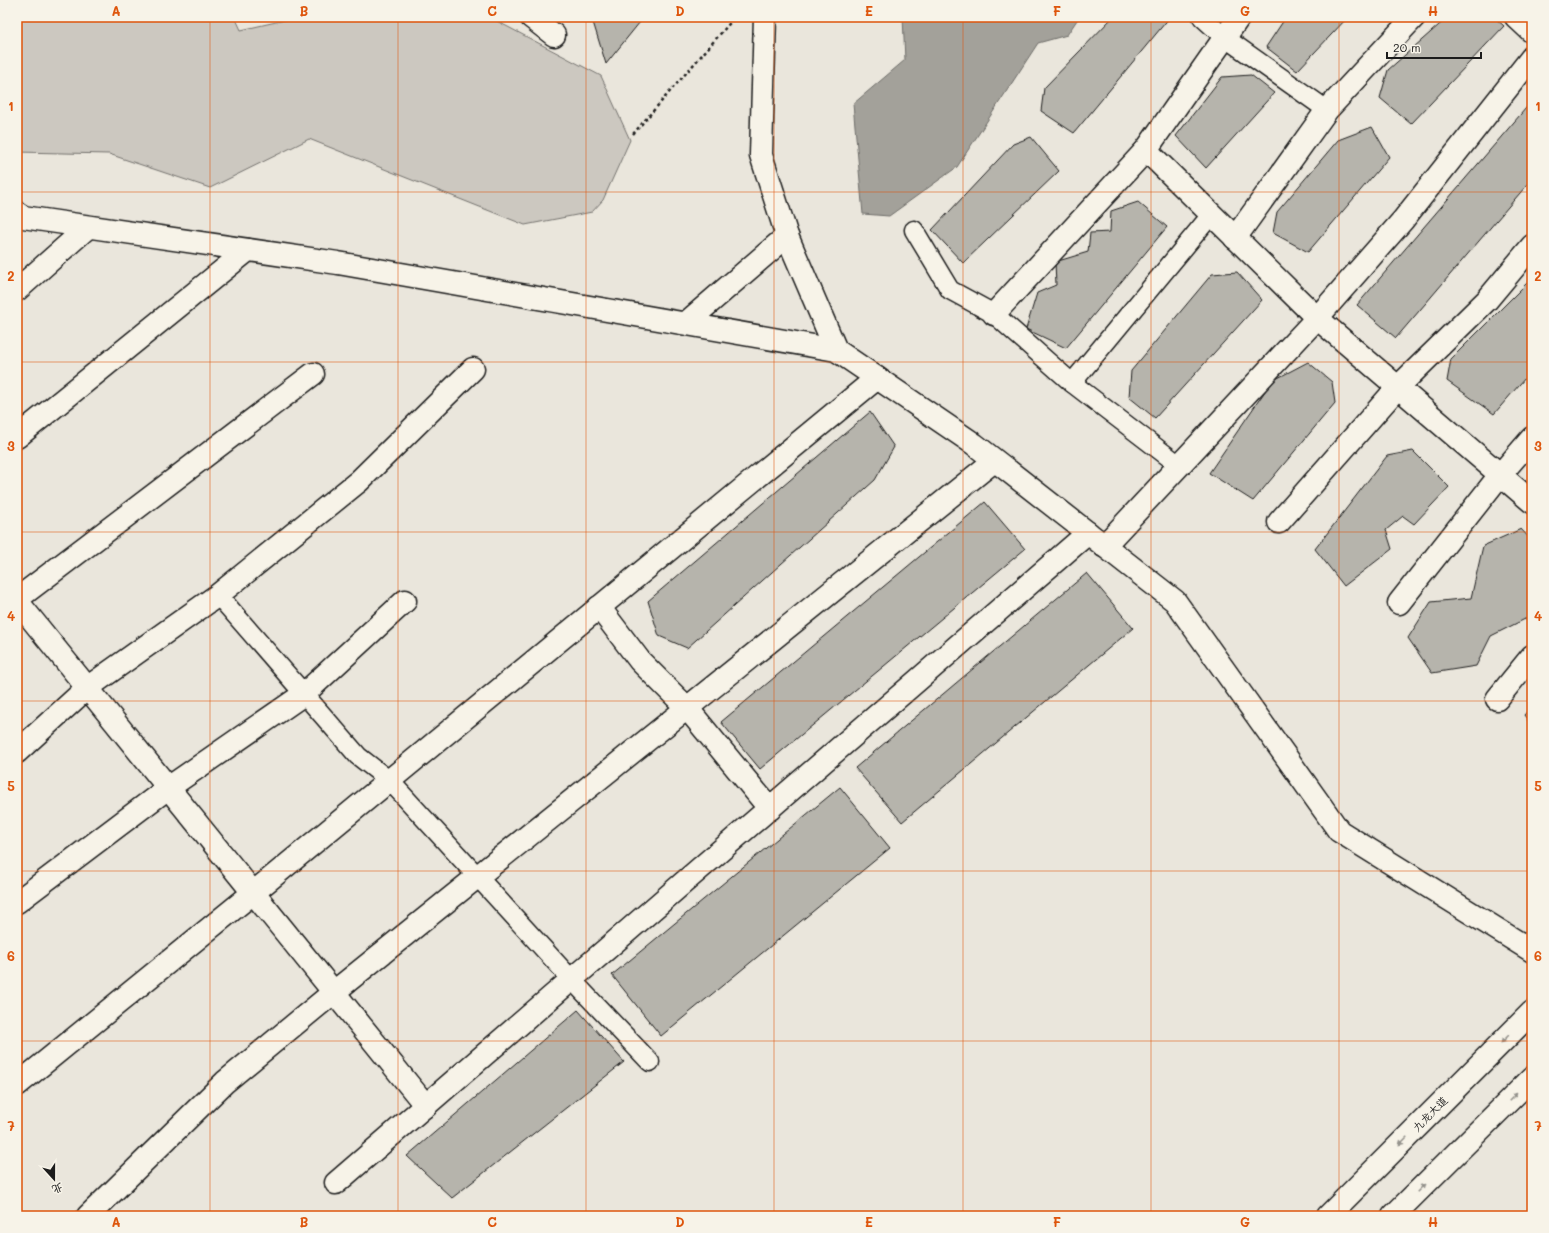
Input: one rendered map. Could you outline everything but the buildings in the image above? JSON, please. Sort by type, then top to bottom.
[{"type":"street","points":[[531,17],[554,35]]},
{"type":"street","points":[[765,17],[761,155],[787,236],[836,350]]},
{"type":"street","points":[[994,314],[1146,150],[1224,36],[1239,17]]},
{"type":"street","points":[[1235,238],[1327,110],[1414,17]]},
{"type":"street","points":[[1516,17],[1532,32]]},
{"type":"street","points":[[336,1183],[770,809],[1096,540],[1179,465],[1317,318],[1403,220],[1532,57]]},
{"type":"street","points":[[1146,150],[1317,318],[1532,502]]},
{"type":"street","points":[[17,213],[23,217],[346,264],[836,350],[974,444],[1175,601],[1339,832],[1532,951]]},
{"type":"street","points":[[17,290],[88,227]]},
{"type":"street","points":[[686,323],[787,236]]},
{"type":"street","points":[[1279,522],[1398,387],[1487,300],[1532,246]]},
{"type":"street","points":[[17,437],[248,250]]},
{"type":"street","points":[[17,752],[87,688],[218,595],[359,481],[473,369]]},
{"type":"street","points":[[313,374],[17,600],[426,1106]]},
{"type":"street","points":[[17,1085],[390,781],[877,378]]},
{"type":"street","points":[[1399,603],[1500,475],[1532,438]]},
{"type":"street","points":[[88,1216],[225,1082],[334,992],[994,461]]},
{"type":"street","points":[[17,902],[168,788],[304,694],[405,601]]},
{"type":"street","points":[[599,607],[640,661],[687,708],[770,809]]},
{"type":"street","points":[[1497,699],[1532,656]]},
{"type":"street","name":"九龙大道","points":[[1328,1216],[1532,1012]]},
{"type":"street","points":[[1393,1216],[1532,1078]]},
{"type":"lane","points":[[1202,17],[1224,36],[1327,110]]},
{"type":"lane","points":[[1072,383],[1211,215]]},
{"type":"lane","points":[[914,230],[950,290],[994,314],[1072,383],[1179,465]]},
{"type":"lane","points":[[218,595],[358,756],[390,781],[572,980],[650,1062]]},
{"type":"path","points":[[633,134],[735,17]]},
{"type":"shaded area","points":[[17,17],[235,17],[241,30],[298,17],[489,17],[601,76],[630,140],[603,200],[592,212],[525,225],[309,139],[210,188],[109,154],[17,152]]},
{"type":"shaded area","points":[[903,17],[1079,17],[1067,35],[1038,43],[957,167],[889,216],[863,214],[853,104],[905,60]]}]
